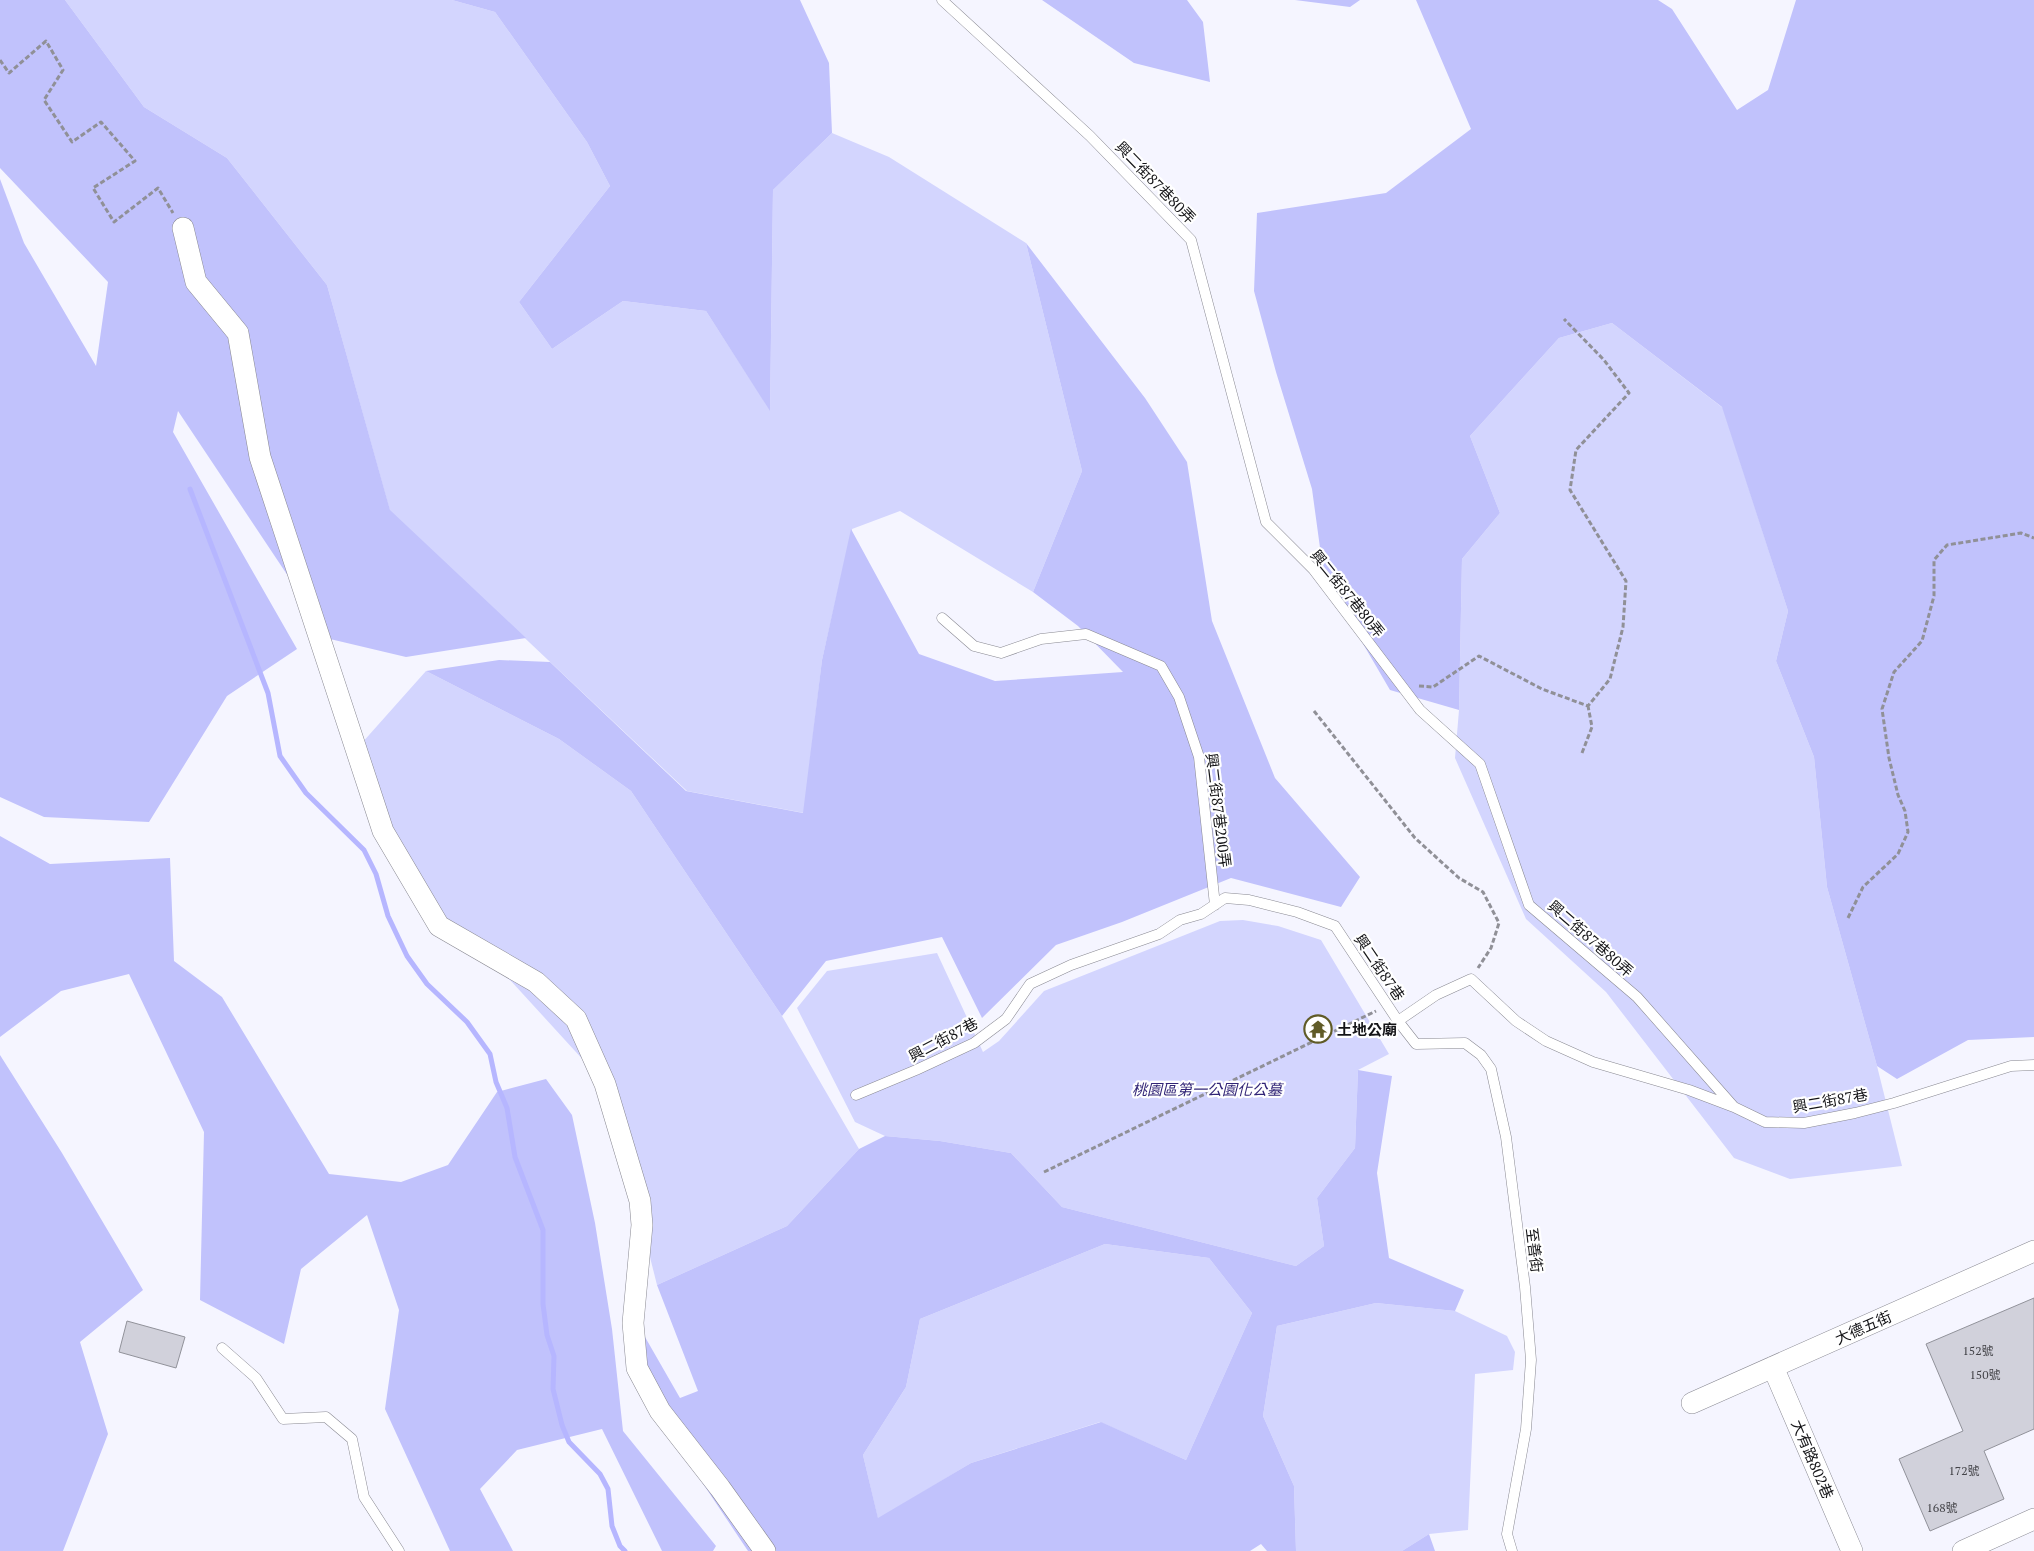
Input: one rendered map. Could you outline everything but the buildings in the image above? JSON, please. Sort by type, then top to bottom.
[{"type":"street","points":[[183,228],[196,282],[238,333],[260,457],[383,832],[440,926],[536,982],[576,1018],[604,1084],[640,1201],[642,1225],[632,1322],[637,1368],[660,1410],[720,1488],[765,1551]]},
{"type":"street","name":"大德五街","points":[[1692,1403],[2034,1251]]},
{"type":"street","name":"大有路802巷","points":[[1773,1367],[1852,1551]]},
{"type":"street","points":[[1963,1551],[2034,1519]]},
{"type":"lane","name":"興二街87巷80弄","points":[[942,0],[1090,136],[1191,240],[1266,522],[1313,569],[1420,710],[1480,764],[1529,905],[1637,997],[1734,1107]]},
{"type":"lane","name":"興二街87巷200弄","points":[[942,618],[974,646],[1001,653],[1041,639],[1086,634],[1161,666],[1179,697],[1199,757],[1216,905]]},
{"type":"lane","name":"興二街87巷","points":[[856,1095],[974,1043],[1006,1019],[1030,984],[1071,965],[1159,934],[1180,920],[1201,914],[1226,898],[1249,900],[1297,912],[1335,926],[1398,1021],[1436,995],[1471,979],[1516,1021],[1546,1041],[1593,1062],[1689,1090],[1734,1107],[1765,1122],[1804,1123],[1894,1103],[2011,1066],[2034,1065]]},
{"type":"lane","name":"至善街","points":[[1398,1021],[1416,1044],[1465,1042],[1481,1055],[1491,1069],[1506,1138],[1525,1287],[1531,1360],[1526,1429],[1507,1534],[1512,1551]]},
{"type":"lane","points":[[222,1348],[256,1378],[283,1419],[326,1417],[352,1439],[364,1497],[399,1551]]},
{"type":"path","points":[[0,60],[9,73],[46,41],[63,70],[44,100],[72,142],[101,122],[135,161],[94,188],[114,222],[158,188],[183,228]]},
{"type":"path","points":[[1564,319],[1604,360],[1630,393],[1576,450],[1570,490],[1626,581],[1623,628],[1610,680],[1588,706]]},
{"type":"path","points":[[1848,918],[1863,887],[1898,854],[1908,832],[1905,811],[1898,795],[1889,758],[1882,710],[1894,672],[1922,641],[1934,596],[1934,560],[1947,545],[2021,533],[2034,538]]},
{"type":"path","points":[[1401,684],[1433,687],[1479,656],[1542,689],[1588,706]]},
{"type":"path","points":[[1582,753],[1592,727],[1588,706]]},
{"type":"path","points":[[1314,711],[1415,838],[1459,878],[1483,892],[1498,924],[1491,948],[1471,979]]},
{"type":"path","points":[[1044,1172],[1387,1005]]},
{"type":"green space","points":[[65,0],[452,0],[495,12],[587,142],[610,186],[519,302],[552,349],[623,301],[706,311],[770,410],[773,190],[832,133],[889,157],[1026,243],[1082,471],[1033,592],[900,511],[852,529],[822,660],[804,813],[687,791],[390,511],[327,285],[227,158],[144,107]]},
{"type":"green space","points":[[1612,323],[1723,408],[1788,611],[1776,661],[1814,757],[1827,887],[1877,1066],[1902,1166],[1790,1179],[1734,1158],[1606,992],[1526,919],[1455,758],[1459,710],[1462,559],[1500,513],[1470,436],[1559,338]]},
{"type":"green space","points":[[426,671],[559,739],[631,791],[782,1016],[859,1149],[787,1226],[657,1285],[607,1086],[511,981],[417,900],[353,753]]},
{"type":"green space","name":"桃園區第一公園化公墓","points":[[1243,920],[1278,926],[1321,940],[1389,1054],[1358,1070],[1355,1148],[1317,1198],[1324,1246],[1296,1266],[1062,1207],[1011,1153],[940,1141],[885,1136],[855,1122],[797,1008],[827,971],[937,953],[983,1052],[999,1041],[1044,991],[1220,921]]},
{"type":"green space","points":[[1105,1244],[1209,1258],[1252,1313],[1186,1460],[1100,1422],[971,1463],[878,1519],[863,1455],[906,1387],[920,1319]]},
{"type":"green space","points":[[1376,1303],[1455,1311],[1507,1336],[1515,1352],[1513,1370],[1475,1374],[1468,1530],[1429,1534],[1402,1551],[1296,1551],[1294,1486],[1263,1416],[1277,1326]]},
{"type":"shaded area","points":[[0,0],[65,0],[144,107],[227,158],[327,285],[390,510],[526,638],[406,657],[330,639],[178,411],[173,432],[297,649],[227,696],[149,822],[44,817],[0,797],[0,179],[24,243],[96,366],[108,282],[0,168]]},
{"type":"shaded area","points":[[452,0],[800,0],[829,63],[832,133],[773,190],[770,411],[706,311],[623,301],[552,349],[519,302],[610,186],[587,142],[495,12]]},
{"type":"shaded area","points":[[1042,0],[1187,0],[1203,22],[1210,82],[1134,63]]},
{"type":"shaded area","points":[[1295,0],[1360,0],[1350,7]]},
{"type":"shaded area","points":[[1416,0],[1658,0],[1672,9],[1737,110],[1768,90],[1796,0],[2034,0],[2034,1037],[1968,1040],[1897,1079],[1877,1066],[1827,887],[1814,757],[1776,661],[1788,611],[1722,407],[1612,323],[1559,338],[1470,436],[1500,513],[1462,559],[1459,710],[1390,690],[1324,577],[1312,489],[1276,372],[1254,291],[1257,213],[1386,193],[1471,129]]},
{"type":"shaded area","points":[[1026,243],[1145,398],[1187,462],[1212,621],[1275,778],[1360,877],[1341,907],[1231,878],[1122,922],[1056,945],[982,1018],[942,937],[826,961],[782,1016],[631,791],[559,739],[426,671],[499,660],[550,662],[686,791],[803,813],[822,660],[851,529],[919,654],[995,681],[1123,672],[1078,626],[1033,592],[1082,471]]},
{"type":"shaded area","points":[[0,836],[50,864],[170,858],[174,961],[222,997],[329,1174],[401,1182],[448,1165],[497,1092],[546,1079],[572,1115],[595,1223],[612,1329],[623,1431],[716,1546],[713,1551],[662,1551],[602,1429],[517,1450],[480,1489],[513,1551],[450,1551],[385,1409],[399,1310],[367,1215],[301,1269],[284,1344],[200,1300],[204,1132],[129,974],[61,991],[0,1037]]},
{"type":"shaded area","points":[[0,1055],[62,1153],[143,1290],[80,1342],[108,1434],[63,1551],[0,1551]]},
{"type":"shaded area","points":[[1358,1070],[1392,1076],[1377,1173],[1389,1258],[1464,1290],[1455,1311],[1376,1303],[1277,1326],[1263,1416],[1294,1486],[1296,1551],[1267,1551],[1261,1544],[1250,1551],[748,1551],[641,1391],[645,1337],[680,1398],[698,1391],[657,1285],[787,1226],[859,1149],[885,1136],[940,1141],[1011,1153],[1062,1207],[1296,1266],[1324,1246],[1317,1198],[1355,1148]],"holes":[[[1105,1244],[1209,1258],[1252,1313],[1186,1460],[1101,1422],[971,1463],[878,1518],[863,1455],[906,1387],[920,1319]]]},
{"type":"shaded area","points":[[1429,1534],[1435,1551],[1402,1551]]},
{"type":"waterway","points":[[190,489],[268,693],[280,756],[306,793],[364,850],[376,874],[388,916],[407,956],[427,984],[467,1022],[490,1054],[496,1082],[507,1108],[515,1157],[543,1230],[543,1304],[547,1335],[554,1356],[553,1389],[562,1425],[569,1442],[600,1474],[608,1489],[612,1526],[620,1546],[625,1551]]},
{"type":"place","name":"土地公廟","points":[[1318,1029]]}]
